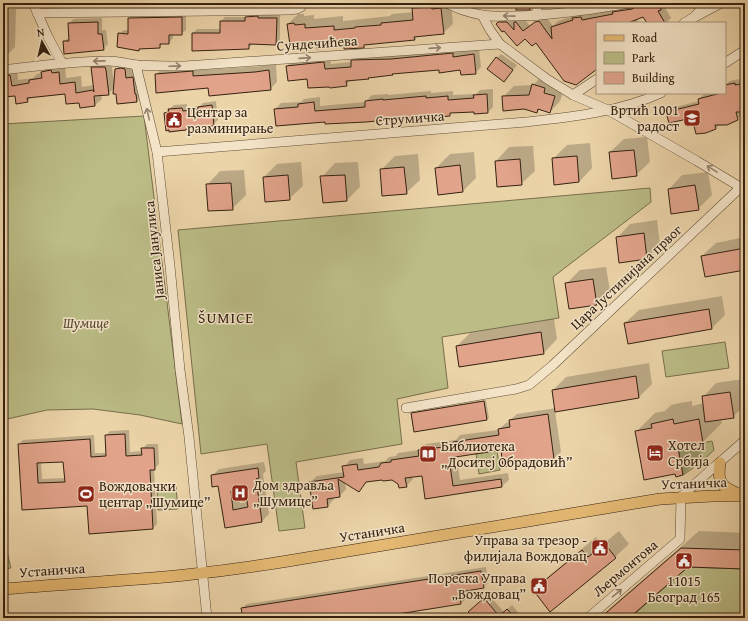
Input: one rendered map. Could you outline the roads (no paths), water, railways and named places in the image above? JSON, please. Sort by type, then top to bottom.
[{"type":"main road","points":[[720,463],[718,472],[724,487],[745,496]]},
{"type":"main road","name":"Устаничка","points":[[3,589],[202,573],[254,567],[660,498],[745,496]]},
{"type":"street","points":[[33,3],[48,37],[62,63]]},
{"type":"street","points":[[447,3],[482,15],[536,16],[631,3]]},
{"type":"street","points":[[536,16],[538,3]]},
{"type":"street","points":[[693,18],[699,12],[702,3]]},
{"type":"street","points":[[686,22],[721,3]]},
{"type":"street","points":[[37,13],[289,10],[297,9],[301,5]]},
{"type":"street","points":[[482,15],[500,44],[547,78],[573,95],[608,110],[743,188]]},
{"type":"street","name":"Сундечићева","points":[[136,65],[184,66],[500,44]]},
{"type":"street","points":[[726,62],[745,50]]},
{"type":"street","points":[[3,70],[62,63],[109,61],[136,65]]},
{"type":"street","name":"Јаниса Јанулиса","points":[[136,65],[157,152],[180,370],[189,437],[207,618]]},
{"type":"street","points":[[573,95],[596,79]]},
{"type":"street","name":"Струмичка","points":[[157,152],[514,124],[565,118],[608,110],[632,104],[659,94]]},
{"type":"street","name":"Цара Јустинијана првог","points":[[406,408],[516,389],[529,385],[549,369],[743,188]]},
{"type":"street","points":[[681,497],[705,474],[720,463],[745,440]]},
{"type":"street","name":"Љермонтова","points":[[588,618],[680,539],[681,497]]},
{"type":"place","name":"Вртић 1001 радост","points":[[692,118]]},
{"type":"place","name":"Центар за разминирање","points":[[174,120]]},
{"type":"place","name":"Хотел Србија","points":[[655,453]]},
{"type":"place","name":"Библиотека „Доситеј Обрадовић”","points":[[428,454]]},
{"type":"place","name":"Дом здравља „Шумице”","points":[[240,493]]},
{"type":"place","name":"Вождовачки центар „Шумице”","points":[[86,494]]},
{"type":"place","name":"Управа за трезор - филијала Вождовац","points":[[600,548]]},
{"type":"place","name":"11015 Београд 165","points":[[684,561]]},
{"type":"place","name":"Пореска Управа „Вождовац”","points":[[539,586]]},
{"type":"district","name":"ŠUMICE","points":[[226,317]]},
{"type":"park label","name":"Шумице","points":[[86,323]]}]
